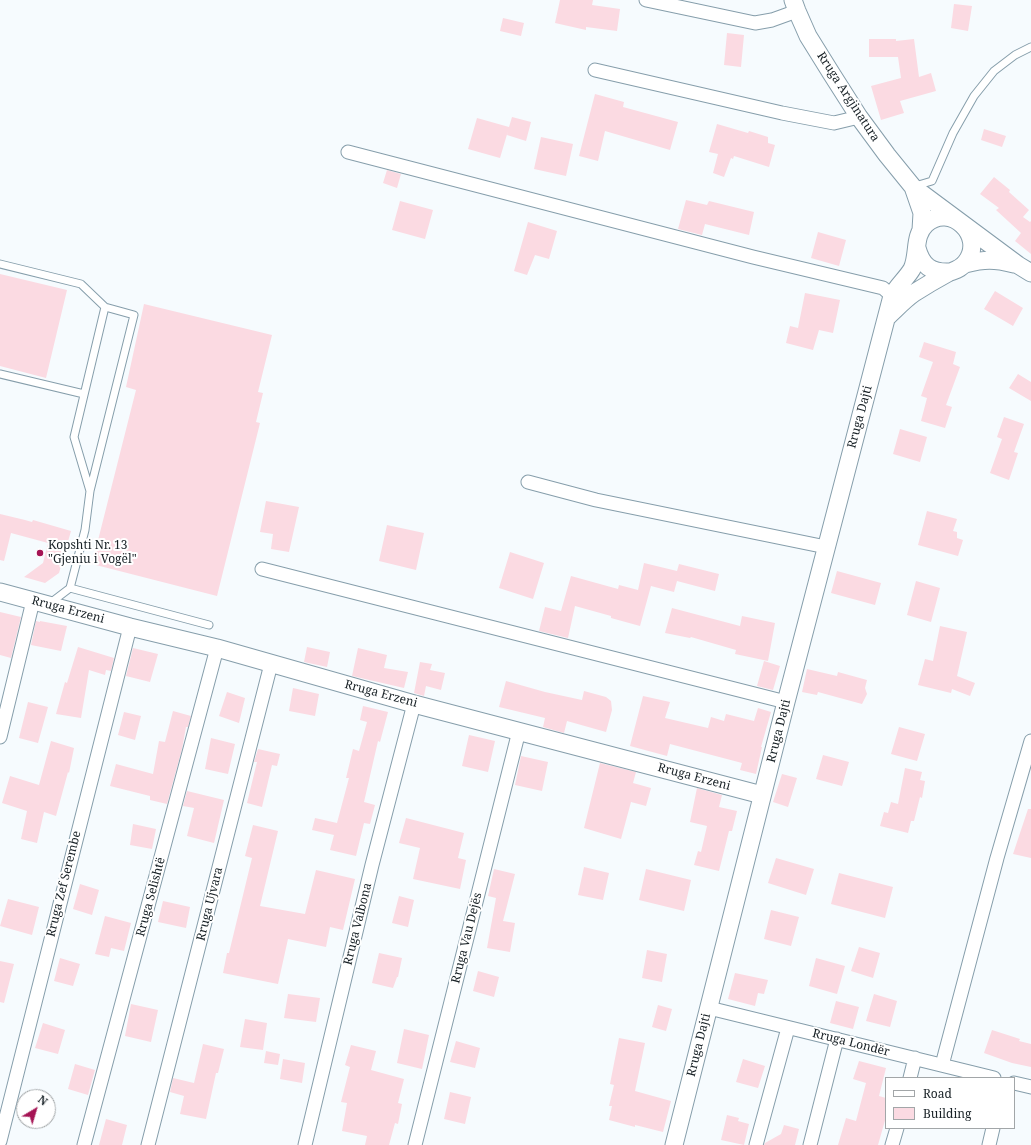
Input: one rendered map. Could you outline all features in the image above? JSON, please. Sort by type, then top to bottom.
[{"type":"street","points":[[646,0],[756,23],[772,20],[795,6]]},
{"type":"street","name":"Rruga Argjinatura","points":[[795,6],[812,42],[859,116],[887,155],[913,187]]},
{"type":"street","points":[[595,70],[782,113],[834,123],[859,116]]},
{"type":"street","points":[[348,152],[753,257],[883,288],[892,296],[912,268],[917,248]]},
{"type":"street","points":[[913,187],[1024,269]]},
{"type":"street","points":[[913,187],[922,213],[921,230]]},
{"type":"street","points":[[950,272],[932,270],[919,257],[917,239],[921,230],[927,223],[944,217],[954,219],[962,223],[968,230],[972,247],[970,256],[965,264]]},
{"type":"street","points":[[887,317],[914,294],[965,264],[981,260],[997,260],[1024,269]]},
{"type":"street","name":"Rruga Dajti","points":[[674,1145],[762,795],[892,296]]},
{"type":"street","points":[[528,482],[596,500],[826,547]]},
{"type":"street","points":[[262,569],[786,702]]},
{"type":"street","name":"Rruga Erzeni","points":[[0,592],[130,627],[217,648],[414,704],[762,795]]},
{"type":"street","points":[[0,737],[40,603]]},
{"type":"street","name":"Rruga Zef Serembe","points":[[0,1141],[130,627]]},
{"type":"street","name":"Rruga Selishtë","points":[[84,1145],[217,648]]},
{"type":"street","name":"Rruga Ujvara","points":[[148,1145],[271,664]]},
{"type":"street","name":"Rruga Valbona","points":[[305,1145],[372,865],[414,704]]},
{"type":"street","name":"Rruga Vau Dejës","points":[[416,1145],[519,731]]},
{"type":"street","points":[[942,1065],[997,858],[1031,741]]},
{"type":"street","name":"Rruga Londër","points":[[709,1008],[990,1077]]},
{"type":"street","points":[[756,1145],[788,1028]]},
{"type":"street","points":[[810,1145],[837,1039]]},
{"type":"street","points":[[910,1077],[915,1058]]},
{"type":"street","points":[[1015,1083],[1031,1087]]},
{"type":"street","points":[[892,1145],[897,1129]]},
{"type":"street","points":[[989,1145],[993,1129]]},
{"type":"lane","points":[[913,187],[932,181],[952,133],[974,96],[994,71],[1015,55],[1031,46]]},
{"type":"lane","points":[[0,264],[81,284],[105,307],[134,315],[90,491],[85,530],[70,588]]},
{"type":"lane","points":[[90,491],[74,437],[105,307]]},
{"type":"lane","points":[[0,374],[84,394]]},
{"type":"lane","points":[[40,603],[70,588],[209,625]]},
{"type":"building","points":[[560,0],[593,0],[592,5],[620,9],[617,31],[586,27],[586,30],[555,23]]},
{"type":"building","points":[[954,4],[972,6],[968,31],[951,28]]},
{"type":"building","points":[[503,18],[524,23],[521,36],[500,31]]},
{"type":"building","points":[[727,33],[744,35],[741,67],[724,65]]},
{"type":"building","points":[[869,39],[896,39],[896,41],[914,39],[919,77],[931,73],[936,91],[900,101],[904,113],[881,120],[871,86],[901,78],[898,57],[869,57]]},
{"type":"building","points":[[595,94],[624,102],[623,107],[678,122],[670,150],[605,131],[598,161],[579,156]]},
{"type":"building","points":[[512,117],[531,122],[526,141],[507,135],[508,131],[500,158],[468,149],[477,118],[509,127]]},
{"type":"building","points":[[717,124],[768,137],[768,143],[775,145],[769,167],[734,156],[733,159],[731,158],[724,177],[713,173],[718,154],[709,152]]},
{"type":"building","points":[[984,129],[1006,136],[1002,147],[981,140]]},
{"type":"building","points":[[541,137],[573,144],[566,176],[534,169]]},
{"type":"building","points":[[387,170],[401,174],[397,188],[383,183]]},
{"type":"building","points":[[994,177],[1010,190],[1009,192],[1029,210],[1023,217],[1030,222],[1031,221],[1031,254],[1015,241],[1021,233],[996,210],[999,208],[980,194]]},
{"type":"building","points":[[686,200],[707,205],[709,201],[754,212],[749,235],[705,224],[702,235],[678,229]]},
{"type":"building","points":[[400,201],[433,210],[425,239],[392,230]]},
{"type":"building","points":[[528,222],[557,231],[549,259],[535,255],[527,275],[514,271]]},
{"type":"building","points":[[818,232],[846,240],[839,266],[811,258]]},
{"type":"building","points":[[0,274],[67,290],[46,378],[0,366]]},
{"type":"building","points":[[995,291],[1023,308],[1013,326],[984,309]]},
{"type":"building","points":[[805,293],[840,300],[833,333],[819,330],[813,350],[786,343],[790,326],[798,328]]},
{"type":"building","points":[[144,304],[272,335],[258,392],[263,393],[256,422],[260,423],[217,596],[92,564],[136,390],[126,387]]},
{"type":"building","points":[[924,342],[956,352],[953,364],[960,367],[946,405],[952,407],[945,428],[921,421],[927,398],[921,396],[933,362],[919,357]]},
{"type":"building","points":[[1018,374],[1031,382],[1031,401],[1009,388]]},
{"type":"building","points":[[1004,417],[1024,424],[1014,452],[1018,453],[1009,480],[990,473],[1002,439],[997,437]]},
{"type":"building","points":[[900,429],[927,437],[920,462],[893,454]]},
{"type":"building","points":[[266,501],[299,507],[289,552],[271,549],[273,534],[260,532]]},
{"type":"building","points":[[927,511],[957,519],[953,531],[957,532],[957,538],[963,540],[958,556],[918,545]]},
{"type":"building","points":[[0,514],[32,522],[33,520],[71,531],[59,573],[45,583],[24,577],[43,563],[48,543],[11,533],[4,561],[0,560]]},
{"type":"building","points":[[387,525],[424,533],[416,570],[379,561]]},
{"type":"building","points":[[510,552],[544,563],[533,599],[499,588]]},
{"type":"building","points":[[644,563],[677,571],[679,564],[719,574],[715,591],[677,581],[674,592],[651,586],[640,626],[575,606],[568,638],[539,631],[545,607],[561,611],[571,576],[618,589],[619,585],[638,590]]},
{"type":"building","points":[[837,571],[881,583],[875,605],[831,593]]},
{"type":"building","points":[[916,581],[940,588],[931,622],[907,615]]},
{"type":"building","points":[[672,608],[740,626],[742,616],[775,623],[768,661],[735,654],[736,650],[691,637],[665,633]]},
{"type":"building","points":[[0,612],[21,617],[11,658],[0,655]]},
{"type":"building","points":[[36,621],[67,626],[61,651],[31,645]]},
{"type":"building","points":[[940,626],[967,632],[957,676],[975,683],[970,696],[952,689],[951,693],[918,685],[925,659],[933,661]]},
{"type":"building","points":[[78,647],[114,658],[111,671],[106,670],[105,675],[89,670],[81,718],[56,714],[65,682],[67,683]]},
{"type":"building","points":[[307,647],[330,652],[327,667],[304,662]]},
{"type":"building","points":[[133,648],[158,654],[150,682],[126,676]]},
{"type":"building","points":[[358,648],[387,655],[384,668],[408,672],[404,688],[352,676]]},
{"type":"building","points":[[764,661],[780,666],[773,690],[757,686]]},
{"type":"building","points":[[420,662],[432,664],[430,670],[445,673],[441,690],[426,686],[424,696],[414,693]]},
{"type":"building","points":[[807,669],[837,676],[838,672],[867,680],[865,688],[867,694],[862,704],[818,692],[817,695],[802,692]]},
{"type":"building","points":[[506,681],[545,692],[582,700],[584,691],[606,697],[611,701],[612,710],[606,732],[567,721],[564,733],[543,727],[545,718],[499,707]]},
{"type":"building","points":[[293,688],[319,694],[315,716],[289,711]]},
{"type":"building","points":[[227,692],[245,698],[239,723],[219,716]]},
{"type":"building","points":[[643,696],[670,702],[665,718],[708,728],[711,717],[724,721],[726,714],[754,721],[758,708],[771,712],[761,747],[756,774],[740,770],[742,763],[670,744],[667,756],[630,746]]},
{"type":"building","points":[[28,702],[48,707],[38,743],[19,738]]},
{"type":"building","points":[[363,706],[388,712],[380,742],[378,741],[364,802],[375,805],[370,824],[364,823],[356,856],[330,850],[334,835],[312,830],[315,818],[337,823],[349,778],[346,778],[353,749],[359,751],[367,722],[360,720]]},
{"type":"building","points":[[173,711],[191,716],[188,727],[186,727],[182,749],[167,804],[150,800],[150,796],[110,786],[116,764],[153,774],[159,741],[165,742]]},
{"type":"building","points":[[124,712],[141,716],[135,740],[118,735]]},
{"type":"building","points":[[899,727],[925,734],[917,761],[891,754]]},
{"type":"building","points":[[469,735],[495,741],[488,772],[462,766]]},
{"type":"building","points":[[211,738],[235,744],[228,774],[205,769]]},
{"type":"building","points":[[51,741],[74,748],[69,773],[68,772],[56,816],[44,812],[37,843],[21,839],[27,811],[2,803],[10,776],[39,785]]},
{"type":"building","points":[[258,749],[280,754],[277,766],[272,765],[262,807],[247,803],[257,762],[254,762]]},
{"type":"building","points":[[823,755],[849,762],[842,786],[816,779]]},
{"type":"building","points":[[521,756],[548,762],[542,791],[515,785]]},
{"type":"building","points":[[600,763],[636,772],[633,783],[651,788],[646,806],[631,802],[621,839],[584,828]]},
{"type":"building","points":[[905,768],[922,772],[920,780],[925,781],[922,798],[920,797],[914,821],[911,821],[908,833],[880,826],[884,812],[888,813],[891,802],[898,804]]},
{"type":"building","points":[[782,774],[797,778],[788,807],[773,802]]},
{"type":"building","points":[[697,788],[722,795],[719,807],[737,811],[732,831],[729,831],[719,871],[694,865],[698,851],[701,852],[707,826],[690,822]]},
{"type":"building","points":[[187,791],[224,800],[214,843],[187,836],[194,808],[183,806]]},
{"type":"building","points":[[1028,809],[1031,809],[1031,858],[1013,854]]},
{"type":"building","points":[[406,818],[464,833],[458,858],[466,860],[460,889],[413,879],[420,848],[399,843]]},
{"type":"building","points":[[133,824],[156,829],[152,849],[130,845]]},
{"type":"building","points":[[253,825],[278,831],[260,906],[305,914],[316,870],[355,879],[343,930],[330,927],[326,947],[288,939],[278,984],[223,973],[252,858],[245,856]]},
{"type":"building","points":[[776,858],[814,869],[806,895],[768,883]]},
{"type":"building","points":[[584,867],[609,873],[603,900],[578,895]]},
{"type":"building","points":[[494,869],[515,874],[503,921],[515,923],[510,952],[487,948],[496,898],[488,896]]},
{"type":"building","points":[[646,869],[691,880],[684,911],[639,900]]},
{"type":"building","points":[[839,873],[893,887],[885,918],[831,904]]},
{"type":"building","points":[[80,884],[99,890],[92,915],[73,909]]},
{"type":"building","points":[[399,896],[414,900],[408,927],[392,923]]},
{"type":"building","points":[[8,899],[39,907],[32,935],[0,926]]},
{"type":"building","points":[[163,901],[190,907],[186,928],[158,922]]},
{"type":"building","points":[[771,910],[799,917],[791,946],[764,939]]},
{"type":"building","points":[[105,916],[131,923],[124,951],[111,948],[109,957],[95,954]]},
{"type":"building","points":[[859,947],[880,953],[873,978],[851,971]]},
{"type":"building","points":[[647,950],[667,954],[662,982],[642,978]]},
{"type":"building","points":[[379,953],[402,958],[398,977],[393,988],[372,983]]},
{"type":"building","points":[[60,958],[80,964],[73,986],[54,981]]},
{"type":"building","points":[[816,958],[845,966],[837,994],[809,986]]},
{"type":"building","points":[[0,961],[14,964],[4,1003],[0,1002]]},
{"type":"building","points":[[478,971],[499,977],[494,997],[473,991]]},
{"type":"building","points":[[735,973],[768,980],[764,994],[758,993],[755,1006],[728,999]]},
{"type":"building","points":[[288,994],[320,998],[316,1022],[284,1018]]},
{"type":"building","points":[[874,994],[897,1001],[890,1027],[866,1021]]},
{"type":"building","points":[[836,1001],[859,1007],[853,1029],[830,1023]]},
{"type":"building","points":[[131,1004],[158,1010],[151,1042],[125,1036]]},
{"type":"building","points":[[658,1005],[672,1009],[666,1031],[652,1027]]},
{"type":"building","points":[[245,1019],[267,1023],[263,1050],[240,1047]]},
{"type":"building","points":[[43,1023],[65,1030],[58,1054],[35,1048]]},
{"type":"building","points":[[404,1029],[429,1035],[422,1069],[397,1063]]},
{"type":"building","points":[[992,1030],[1020,1039],[1019,1041],[1031,1044],[1031,1067],[1012,1063],[984,1053]]},
{"type":"building","points":[[619,1038],[645,1043],[635,1091],[671,1101],[663,1132],[609,1120],[612,1106],[609,1106],[614,1085],[610,1084]]},
{"type":"building","points":[[456,1041],[480,1048],[475,1068],[450,1062]]},
{"type":"building","points":[[203,1044],[224,1049],[218,1073],[216,1073],[206,1119],[180,1114],[184,1096],[170,1092],[173,1078],[194,1083]]},
{"type":"building","points":[[351,1045],[376,1051],[371,1070],[404,1079],[398,1103],[402,1104],[398,1124],[395,1123],[389,1145],[365,1145],[367,1136],[342,1131],[347,1103],[341,1102],[350,1067],[345,1065]]},
{"type":"building","points":[[266,1051],[280,1054],[278,1065],[264,1063]]},
{"type":"building","points":[[283,1059],[305,1063],[302,1083],[280,1079]]},
{"type":"building","points":[[743,1059],[765,1066],[758,1088],[736,1082]]},
{"type":"building","points":[[859,1061],[886,1068],[879,1096],[885,1098],[885,1120],[878,1145],[838,1145],[846,1118],[856,1121],[866,1083],[853,1079]]},
{"type":"building","points":[[75,1064],[95,1070],[88,1095],[68,1089]]},
{"type":"building","points":[[450,1092],[471,1097],[465,1124],[444,1119]]},
{"type":"building","points":[[727,1115],[739,1118],[738,1121],[749,1124],[744,1145],[721,1140]]},
{"type":"building","points":[[106,1119],[127,1125],[122,1145],[99,1145]]},
{"type":"building","points":[[784,1125],[799,1129],[795,1145],[764,1145],[781,1134]]},
{"type":"place","name":"Kopshti Nr. 13 \"Gjeniu i Vogël\"","points":[[40,553]]}]
